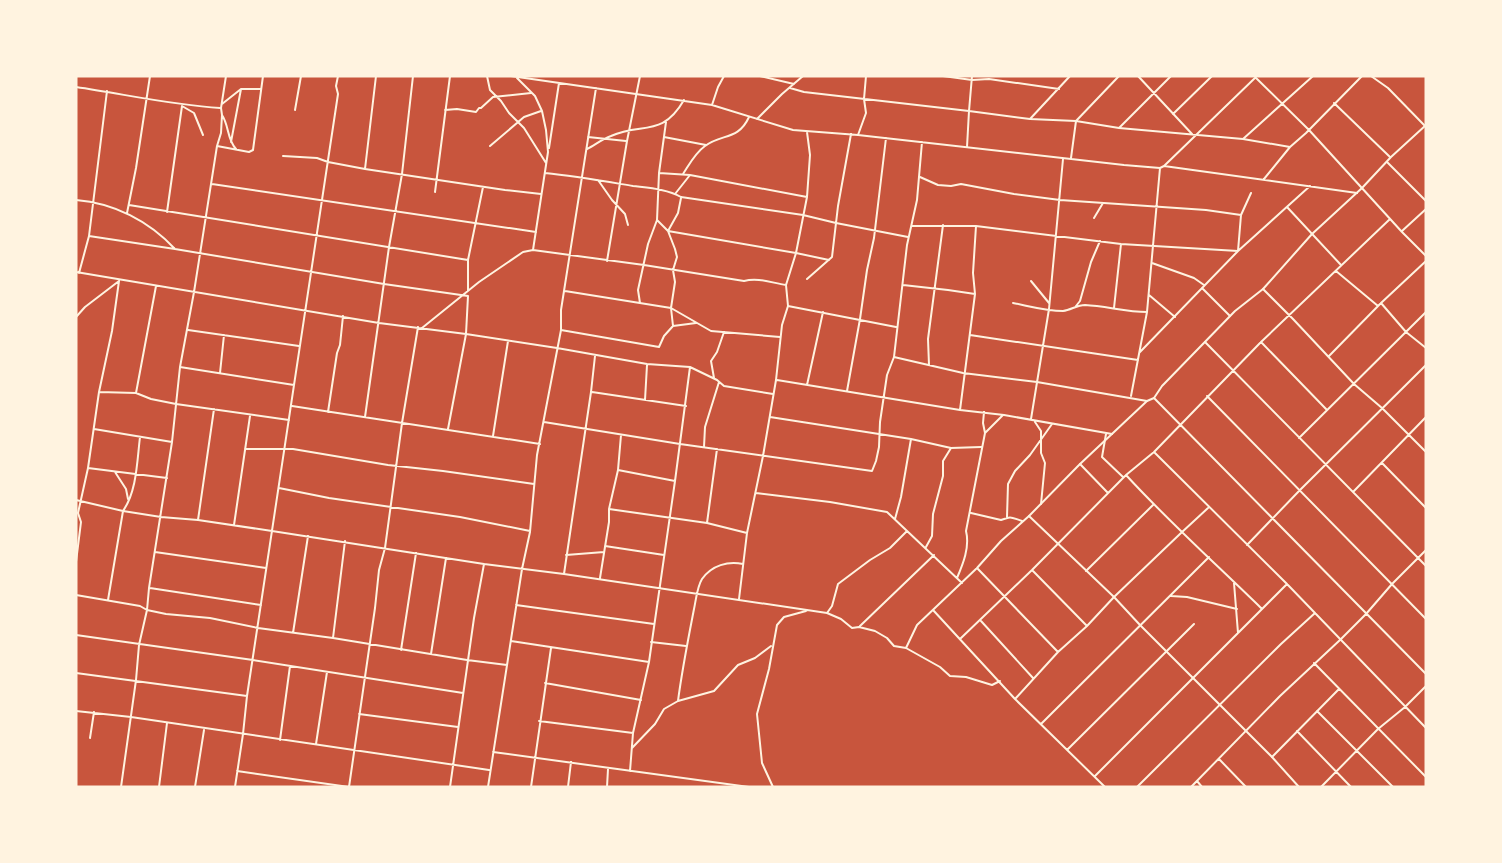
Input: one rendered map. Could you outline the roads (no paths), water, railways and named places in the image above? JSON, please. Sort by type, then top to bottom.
[{"type":"street","points":[[127,213],[150,76]]},
{"type":"street","points":[[226,76],[220,108],[227,123],[231,142],[237,150]]},
{"type":"street","points":[[217,146],[249,152],[253,150],[263,76]]},
{"type":"street","points":[[296,110],[301,76]]},
{"type":"street","points":[[235,787],[266,568],[338,94],[336,86],[338,76]]},
{"type":"street","points":[[365,169],[376,76]]},
{"type":"street","points":[[365,418],[389,247],[402,174],[413,76]]},
{"type":"street","points":[[435,192],[450,76]]},
{"type":"street","points":[[487,76],[490,90],[528,135],[546,163]]},
{"type":"street","points":[[511,76],[712,105],[779,126],[807,132],[851,134],[1160,168],[1256,77],[1309,130],[1426,256]]},
{"type":"street","points":[[607,261],[619,183],[640,76]]},
{"type":"street","points":[[712,105],[724,76]]},
{"type":"street","points":[[760,76],[794,84]]},
{"type":"street","points":[[757,119],[803,76]]},
{"type":"street","points":[[858,135],[866,113],[864,99],[866,76]]},
{"type":"street","points":[[943,76],[989,79],[1059,89]]},
{"type":"street","points":[[1030,118],[1070,76]]},
{"type":"street","points":[[1071,158],[1076,120],[1119,76]]},
{"type":"street","points":[[1138,76],[1192,134]]},
{"type":"street","points":[[1119,128],[1171,76]]},
{"type":"street","points":[[1173,114],[1212,76]]},
{"type":"street","points":[[1243,139],[1314,76]]},
{"type":"street","points":[[1263,180],[1290,147],[1362,76]]},
{"type":"street","points":[[906,648],[917,624],[962,583],[1001,541],[1029,516],[1104,441],[1147,401],[1154,398],[1162,386],[1230,316],[1263,289],[1312,234],[1357,193],[1390,157],[1425,126],[1388,88],[1371,76]]},
{"type":"street","points":[[517,78],[536,96],[542,111],[548,152]]},
{"type":"street","points":[[967,147],[972,78]]},
{"type":"street","points":[[533,250],[559,84]]},
{"type":"street","points":[[76,87],[107,91],[182,106],[220,108]]},
{"type":"street","points":[[488,787],[516,605],[530,532],[537,455],[561,330],[561,310],[596,88]]},
{"type":"street","points":[[790,88],[804,92],[1030,118],[1076,120],[1119,128],[1243,139],[1290,147]]},
{"type":"street","points":[[222,104],[241,89],[261,89]]},
{"type":"street","points":[[231,142],[241,89]]},
{"type":"street","points":[[107,91],[89,236],[78,273],[379,323],[466,334],[647,364],[690,368],[714,378],[724,386],[773,394]]},
{"type":"street","points":[[445,110],[457,109],[476,112],[494,97],[532,93]]},
{"type":"street","points":[[586,150],[611,135],[646,129],[666,122],[684,100]]},
{"type":"street","points":[[1334,103],[1390,157]]},
{"type":"street","points":[[182,106],[194,114],[203,134]]},
{"type":"street","points":[[167,212],[182,106]]},
{"type":"street","points":[[490,146],[524,117],[542,111]]},
{"type":"street","points":[[121,787],[139,645],[147,610],[167,478],[180,367],[207,218],[222,115]]},
{"type":"street","points":[[683,174],[699,151],[706,145],[732,136],[746,125],[749,116]]},
{"type":"street","points":[[640,303],[638,290],[648,244],[657,220],[659,173],[666,122]]},
{"type":"street","points":[[739,600],[747,533],[770,417],[780,337],[788,306],[786,285],[796,253],[807,197],[810,155],[807,132]]},
{"type":"street","points":[[806,279],[832,258],[838,206],[851,134]]},
{"type":"street","points":[[588,137],[627,141]]},
{"type":"street","points":[[664,137],[706,145]]},
{"type":"street","points":[[847,391],[874,238],[882,185],[886,138]]},
{"type":"street","points":[[544,422],[680,444],[872,471],[876,462],[887,375],[894,357],[908,237],[912,226],[920,177],[922,142]]},
{"type":"street","points":[[283,156],[317,158],[365,169],[541,194]]},
{"type":"street","points":[[1031,420],[1050,303],[1063,158]]},
{"type":"street","points":[[1386,162],[1426,201]]},
{"type":"street","points":[[1164,166],[1357,193]]},
{"type":"street","points":[[1130,397],[1147,312],[1160,168]]},
{"type":"street","points":[[545,173],[619,183],[658,190],[681,197],[803,215],[908,237]]},
{"type":"street","points":[[659,173],[690,175],[807,197]]},
{"type":"street","points":[[675,194],[690,175]]},
{"type":"street","points":[[920,177],[938,185],[951,186],[961,184],[1060,200],[1206,210],[1241,216]]},
{"type":"street","points":[[598,180],[625,214],[628,225]]},
{"type":"street","points":[[211,184],[536,232]]},
{"type":"street","points":[[1140,352],[1238,251],[1310,186]]},
{"type":"street","points":[[448,429],[466,334],[468,260],[483,187]]},
{"type":"street","points":[[1238,251],[1241,216],[1251,193]]},
{"type":"street","points":[[668,231],[678,213],[681,197]]},
{"type":"street","points":[[76,200],[93,201],[127,213],[152,227],[176,249]]},
{"type":"street","points":[[1094,218],[1103,202]]},
{"type":"street","points":[[129,206],[468,260]]},
{"type":"street","points":[[1287,207],[1341,265]]},
{"type":"street","points":[[1402,232],[1426,209]]},
{"type":"street","points":[[960,639],[1004,598],[1124,476],[1154,452],[1261,342],[1390,219]]},
{"type":"street","points":[[657,220],[668,231],[677,257],[673,270],[675,282],[671,308],[674,326]]},
{"type":"street","points":[[929,365],[928,339],[943,225]]},
{"type":"street","points":[[912,226],[976,226],[1121,244],[1238,251]]},
{"type":"street","points":[[960,410],[975,294],[973,273],[976,226]]},
{"type":"street","points":[[668,231],[829,260]]},
{"type":"street","points":[[89,236],[466,296]]},
{"type":"street","points":[[1013,304],[1071,310],[1080,301],[1100,241]]},
{"type":"street","points":[[1114,310],[1121,244]]},
{"type":"street","points":[[468,292],[523,252],[533,250],[744,281],[758,279],[786,285]]},
{"type":"street","points":[[1329,356],[1426,260]]},
{"type":"street","points":[[1152,263],[1194,278],[1204,285]]},
{"type":"street","points":[[1336,271],[1378,306]]},
{"type":"street","points":[[76,317],[85,307],[119,280]]},
{"type":"street","points":[[76,562],[81,522],[78,513],[88,468],[99,392],[112,331],[119,280]]},
{"type":"street","points":[[1031,281],[1050,303]]},
{"type":"street","points":[[136,393],[156,286]]},
{"type":"street","points":[[903,286],[975,294]]},
{"type":"street","points":[[1201,288],[1230,316]]},
{"type":"street","points":[[1263,289],[1354,384],[1382,408],[1426,452]]},
{"type":"street","points":[[565,291],[671,308],[710,331],[780,337]]},
{"type":"street","points":[[1149,295],[1175,317]]},
{"type":"street","points":[[422,328],[466,296]]},
{"type":"street","points":[[1381,303],[1406,332],[1426,348]]},
{"type":"street","points":[[1076,306],[1084,305],[1114,310],[1147,312]]},
{"type":"street","points":[[788,306],[896,327]]},
{"type":"street","points":[[807,385],[823,312]]},
{"type":"street","points":[[1299,438],[1426,312]]},
{"type":"street","points":[[328,412],[337,353],[340,345],[343,316]]},
{"type":"street","points":[[561,330],[659,347],[664,336],[674,326],[696,323]]},
{"type":"street","points":[[237,771],[349,787],[379,570],[386,548],[402,423],[418,327]]},
{"type":"street","points":[[188,330],[300,346]]},
{"type":"street","points":[[714,378],[711,361],[717,352],[724,332]]},
{"type":"street","points":[[220,373],[224,335]]},
{"type":"street","points":[[970,335],[1138,360]]},
{"type":"street","points":[[493,436],[508,341]]},
{"type":"street","points":[[1205,342],[1426,566]]},
{"type":"street","points":[[1261,342],[1327,410]]},
{"type":"street","points":[[564,574],[592,392],[595,355]]},
{"type":"street","points":[[894,357],[964,373],[1037,382],[1147,401]]},
{"type":"street","points":[[645,400],[647,364]]},
{"type":"street","points":[[1248,544],[1426,366]]},
{"type":"street","points":[[180,367],[294,385]]},
{"type":"street","points":[[630,771],[633,733],[649,662],[669,517],[676,481],[690,368]]},
{"type":"street","points":[[776,380],[960,410],[1004,414],[1112,434]]},
{"type":"street","points":[[704,447],[705,427],[719,382]]},
{"type":"street","points":[[99,392],[136,393],[176,404],[250,416],[289,420]]},
{"type":"street","points":[[592,392],[686,406]]},
{"type":"street","points":[[1207,396],[1426,619]]},
{"type":"street","points":[[1154,398],[1426,674]]},
{"type":"street","points":[[291,406],[540,444]]},
{"type":"street","points":[[198,520],[214,409]]},
{"type":"street","points":[[984,412],[982,423],[985,433]]},
{"type":"street","points":[[958,578],[965,560],[968,538],[966,531],[981,460],[981,447],[985,433],[1004,414]]},
{"type":"street","points":[[234,525],[250,416]]},
{"type":"street","points":[[770,417],[911,439],[951,448],[981,447]]},
{"type":"street","points":[[1353,492],[1426,417]]},
{"type":"street","points":[[1035,421],[1041,431],[1041,453],[1045,464],[1041,504]]},
{"type":"street","points":[[1007,516],[1008,484],[1015,471],[1030,455],[1052,424]]},
{"type":"street","points":[[94,429],[172,442]]},
{"type":"street","points":[[1106,434],[1102,457],[1262,609]]},
{"type":"street","points":[[600,579],[622,435]]},
{"type":"street","points":[[108,600],[123,512],[129,501],[136,474],[140,438]]},
{"type":"street","points":[[895,519],[902,497],[911,439]]},
{"type":"street","points":[[926,548],[932,536],[933,514],[943,476],[943,460],[951,448]]},
{"type":"street","points":[[245,449],[293,449],[397,466],[534,484]]},
{"type":"street","points":[[707,523],[717,449]]},
{"type":"street","points":[[1154,452],[1208,508],[1248,544],[1426,728]]},
{"type":"street","points":[[1382,463],[1426,508]]},
{"type":"street","points":[[1080,464],[1108,493]]},
{"type":"street","points":[[88,468],[167,478]]},
{"type":"street","points":[[618,470],[676,481]]},
{"type":"street","points":[[113,471],[117,473],[126,489],[129,501]]},
{"type":"street","points":[[279,488],[329,498],[460,517],[530,532]]},
{"type":"street","points":[[755,493],[887,512],[962,583]]},
{"type":"street","points":[[76,500],[123,512],[234,525],[484,564],[600,579],[827,613],[841,619],[852,628],[859,627],[875,631],[887,638],[894,646],[906,648],[940,667],[950,676],[992,685],[1000,681]]},
{"type":"street","points":[[1086,571],[1153,505]]},
{"type":"street","points":[[1015,699],[1058,652],[1208,508]]},
{"type":"street","points":[[610,509],[707,523],[747,533]]},
{"type":"street","points":[[971,513],[1001,520],[1007,516]]},
{"type":"street","points":[[1007,516],[1022,521]]},
{"type":"street","points":[[1029,516],[1114,597],[1140,626],[1194,678],[1299,787]]},
{"type":"street","points":[[827,613],[832,606],[838,584],[870,560],[890,548],[908,531]]},
{"type":"street","points":[[293,633],[308,536]]},
{"type":"street","points":[[333,638],[345,541]]},
{"type":"street","points":[[605,546],[664,555]]},
{"type":"street","points":[[1191,787],[1245,730],[1366,614],[1392,584],[1426,550]]},
{"type":"street","points":[[155,552],[266,568]]},
{"type":"street","points":[[566,554],[604,552]]},
{"type":"street","points":[[401,650],[416,553]]},
{"type":"street","points":[[859,627],[934,555]]},
{"type":"street","points":[[1041,724],[1209,557]]},
{"type":"street","points":[[431,655],[446,558]]},
{"type":"street","points":[[678,702],[686,646],[697,594],[702,580],[724,563],[743,564]]},
{"type":"street","points":[[450,787],[484,564]]},
{"type":"street","points":[[977,568],[1058,652]]},
{"type":"street","points":[[1032,570],[1087,626]]},
{"type":"street","points":[[1234,581],[1238,633]]},
{"type":"street","points":[[1095,776],[1287,584]]},
{"type":"street","points":[[149,588],[261,605]]},
{"type":"street","points":[[76,595],[140,606],[147,610],[210,618],[258,628],[507,665]]},
{"type":"street","points":[[1170,596],[1187,597],[1237,609]]},
{"type":"street","points":[[516,605],[654,624]]},
{"type":"street","points":[[933,610],[1015,699],[1105,787]]},
{"type":"street","points":[[772,787],[762,763],[757,714],[769,669],[772,645],[777,625],[784,617],[811,611]]},
{"type":"street","points":[[1137,787],[1315,613]]},
{"type":"street","points":[[980,621],[1033,678]]},
{"type":"street","points":[[1067,750],[1194,624]]},
{"type":"street","points":[[76,635],[253,660],[463,693]]},
{"type":"street","points":[[511,641],[649,662]]},
{"type":"street","points":[[651,642],[686,646]]},
{"type":"street","points":[[632,748],[655,724],[664,709],[678,702],[714,691],[738,665],[755,658],[772,645]]},
{"type":"street","points":[[531,787],[551,648]]},
{"type":"street","points":[[1314,663],[1426,777]]},
{"type":"street","points":[[280,740],[290,666]]},
{"type":"street","points":[[76,672],[247,696]]},
{"type":"street","points":[[316,744],[328,672]]},
{"type":"street","points":[[545,683],[641,700]]},
{"type":"street","points":[[1321,787],[1378,729],[1405,707],[1426,686]]},
{"type":"street","points":[[1272,757],[1339,689]]},
{"type":"street","points":[[76,711],[131,717],[490,771]]},
{"type":"street","points":[[1317,711],[1393,787]]},
{"type":"street","points":[[90,738],[94,712]]},
{"type":"street","points":[[359,714],[458,727]]},
{"type":"street","points":[[539,721],[633,733]]},
{"type":"street","points":[[159,787],[167,723]]},
{"type":"street","points":[[196,787],[204,729]]},
{"type":"street","points":[[1297,731],[1350,787]]},
{"type":"street","points":[[493,752],[749,787]]},
{"type":"street","points":[[1219,758],[1246,787]]},
{"type":"street","points":[[568,787],[571,762]]},
{"type":"street","points":[[607,787],[609,768]]},
{"type":"street","points":[[309,787],[310,781]]},
{"type":"street","points":[[1196,781],[1202,787]]},
{"type":"street","points":[[721,787],[722,783]]}]
